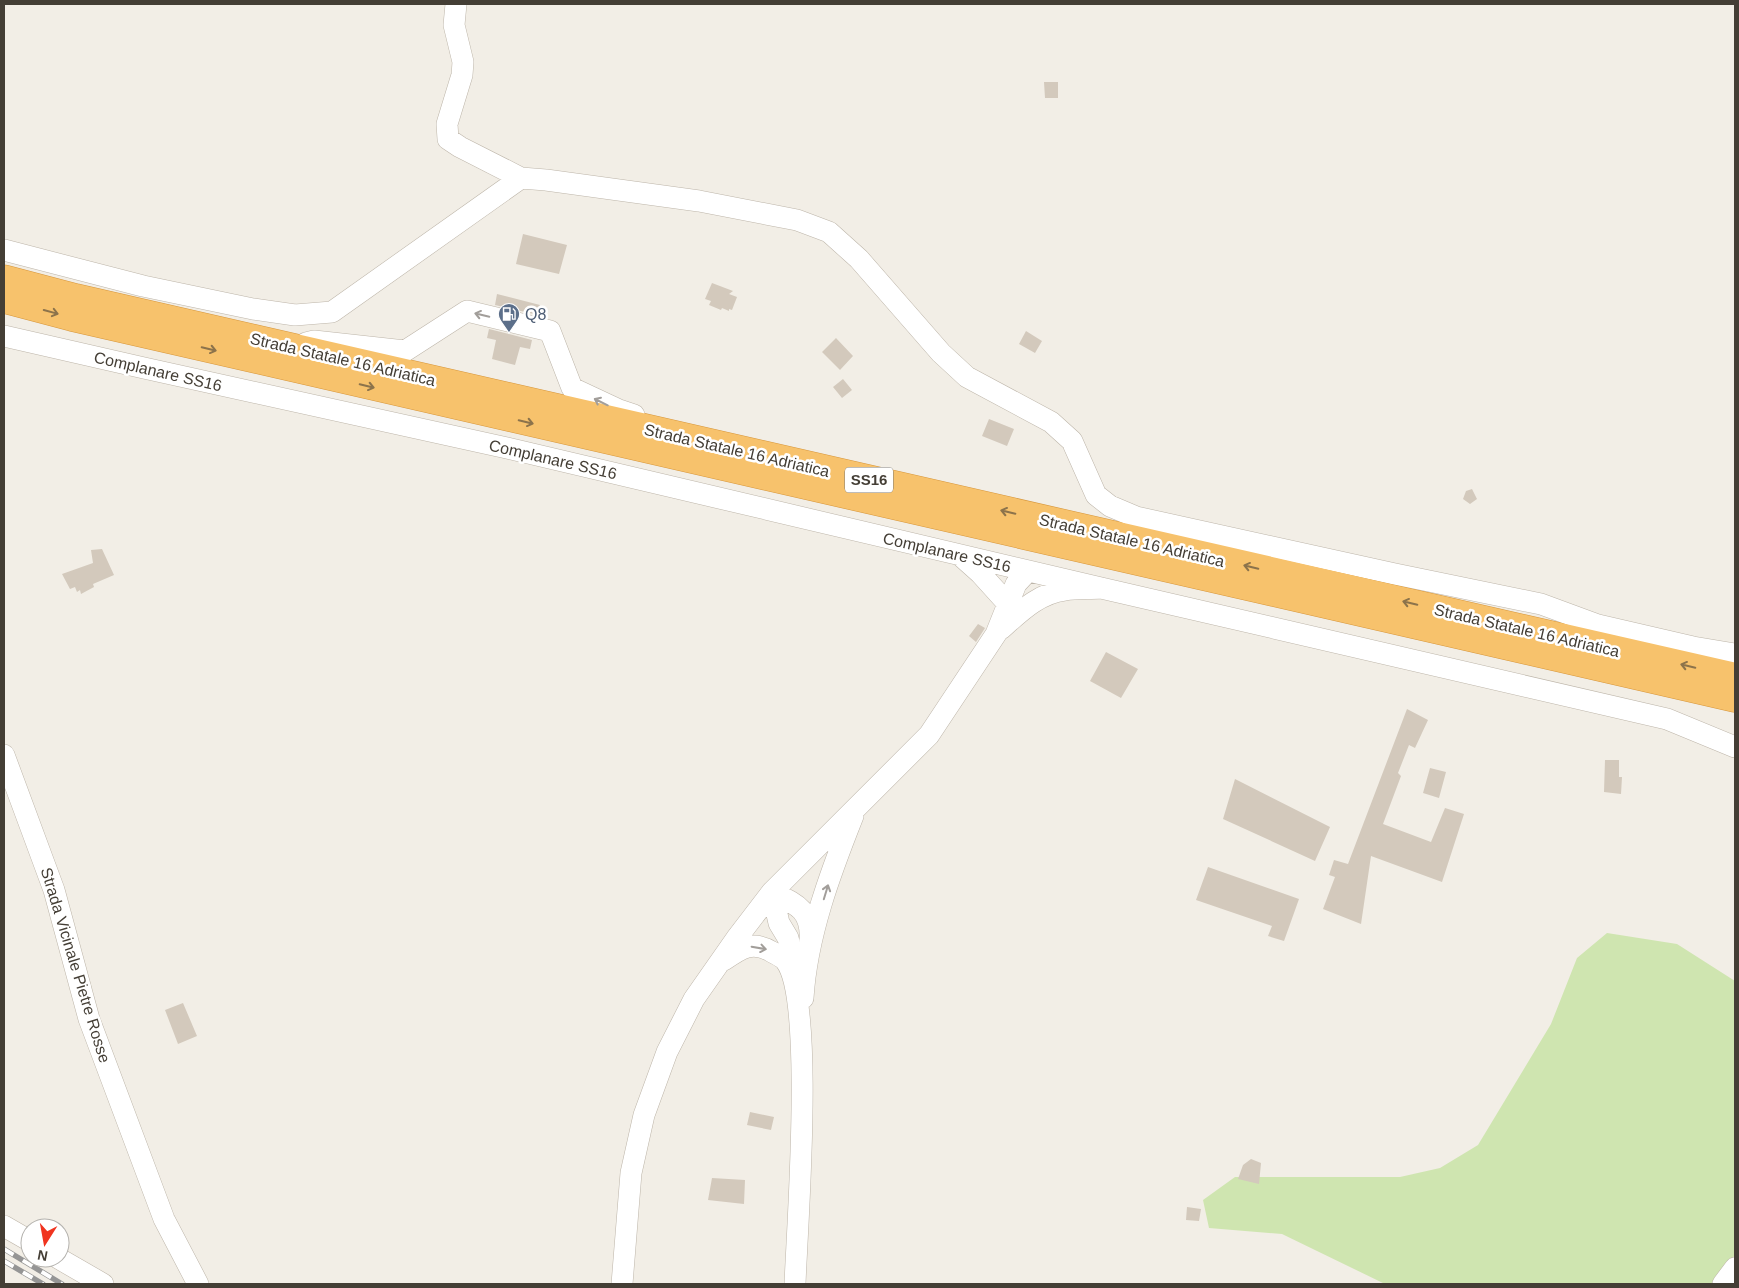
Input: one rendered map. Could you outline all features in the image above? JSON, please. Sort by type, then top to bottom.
[{"type":"highway","name":"Strada Statale 16 Adriatica","points":[[4,279],[76,298],[728,448],[1735,677]]},
{"type":"highway","name":"Strada Statale 16 Adriatica","points":[[4,299],[72,317],[597,439],[1735,698]]},
{"type":"street","points":[[456,4],[454,25],[463,69],[447,124],[448,138],[460,147],[521,178],[699,201],[797,220],[829,232],[859,258],[942,353],[967,377],[1051,422],[1072,441],[1096,495],[1110,506],[1136,517],[1541,604],[1598,625],[1693,647],[1735,654]]},
{"type":"street","points":[[4,250],[143,286],[253,309],[295,315],[332,312],[521,178]]},
{"type":"street","points":[[291,347],[314,341],[405,351],[467,311],[550,331],[572,388],[619,410],[696,431],[728,448]]},
{"type":"street","name":"Complanare SS16","points":[[4,336],[507,448],[1667,719],[1735,747]]},
{"type":"street","points":[[960,555],[985,578],[1013,609]]},
{"type":"street","points":[[622,1284],[630,1173],[644,1115],[667,1052],[694,999],[716,966],[772,892],[929,735],[1013,609],[1030,593],[1028,571]]},
{"type":"street","points":[[1013,609],[1040,597],[1063,590],[1101,588]]},
{"type":"street","name":"Strada Vicinale Pietre Rosse","points":[[4,755],[54,890],[89,1019],[164,1219],[198,1284]]},
{"type":"street","points":[[801,1043],[805,969],[820,910],[837,857],[856,810]]},
{"type":"street","points":[[772,892],[797,906],[807,916],[811,933],[809,953]]},
{"type":"street","points":[[772,892],[779,923],[788,938],[792,954],[793,979]]},
{"type":"street","points":[[716,966],[748,946],[764,947],[785,960],[793,979],[798,1001],[801,1043],[802,1120],[795,1284]]},
{"type":"street","points":[[4,1226],[20,1235]]},
{"type":"street","points":[[70,1265],[102,1284]]},
{"type":"street","points":[[1724,1284],[1735,1268]]},
{"type":"green space","points":[[1607,933],[1677,944],[1735,981],[1735,1255],[1715,1284],[1385,1284],[1282,1234],[1209,1228],[1203,1200],[1235,1177],[1400,1177],[1440,1168],[1478,1145],[1551,1024],[1577,958]]},
{"type":"building","points":[[1044,82],[1058,82],[1058,98],[1045,98]]},
{"type":"building","points":[[523,234],[567,245],[559,274],[516,264]]},
{"type":"building","points":[[712,283],[733,291],[729,294],[737,297],[732,310],[729,309],[729,311],[722,308],[721,310],[709,305],[711,301],[705,299]]},
{"type":"building","points":[[497,294],[540,305],[538,315],[495,305]]},
{"type":"building","points":[[489,329],[532,340],[530,349],[520,347],[515,365],[492,359],[496,340],[487,338]]},
{"type":"building","points":[[1026,331],[1042,341],[1035,353],[1019,344]]},
{"type":"building","points":[[836,338],[853,356],[840,370],[822,352]]},
{"type":"building","points":[[843,379],[852,390],[842,398],[833,387]]},
{"type":"building","points":[[989,419],[1014,429],[1007,446],[982,436]]},
{"type":"building","points":[[1472,489],[1477,499],[1470,504],[1463,499],[1466,491]]},
{"type":"building","points":[[102,549],[114,575],[93,584],[94,587],[81,594],[80,590],[77,592],[75,587],[70,589],[62,574],[93,563],[91,550]]},
{"type":"building","points":[[978,624],[985,628],[976,642],[969,636]]},
{"type":"building","points":[[1106,652],[1138,669],[1121,698],[1090,681]]},
{"type":"building","points":[[1407,709],[1428,720],[1415,748],[1409,745],[1398,773],[1401,776],[1383,824],[1431,842],[1445,808],[1464,814],[1442,882],[1371,856],[1361,924],[1323,909],[1335,877],[1329,875],[1334,860],[1348,864]]},
{"type":"building","points":[[1605,760],[1619,760],[1619,777],[1622,777],[1621,794],[1604,792]]},
{"type":"building","points":[[1430,768],[1446,772],[1439,798],[1423,793]]},
{"type":"building","points":[[1235,779],[1330,827],[1315,861],[1223,819]]},
{"type":"building","points":[[1208,867],[1299,899],[1284,941],[1268,936],[1272,926],[1196,900]]},
{"type":"building","points":[[183,1003],[197,1036],[178,1044],[165,1010]]},
{"type":"building","points":[[750,1112],[774,1117],[771,1130],[747,1125]]},
{"type":"building","points":[[1251,1159],[1261,1163],[1259,1184],[1238,1179],[1243,1165]]},
{"type":"building","points":[[712,1178],[745,1180],[744,1204],[708,1200]]},
{"type":"building","points":[[1187,1207],[1201,1209],[1199,1221],[1186,1220]]},
{"type":"railway","points":[[4,1249],[62,1284]]},
{"type":"railway","points":[[4,1261],[43,1284]]},
{"type":"place","name":"Q8","points":[[509,333]]}]
